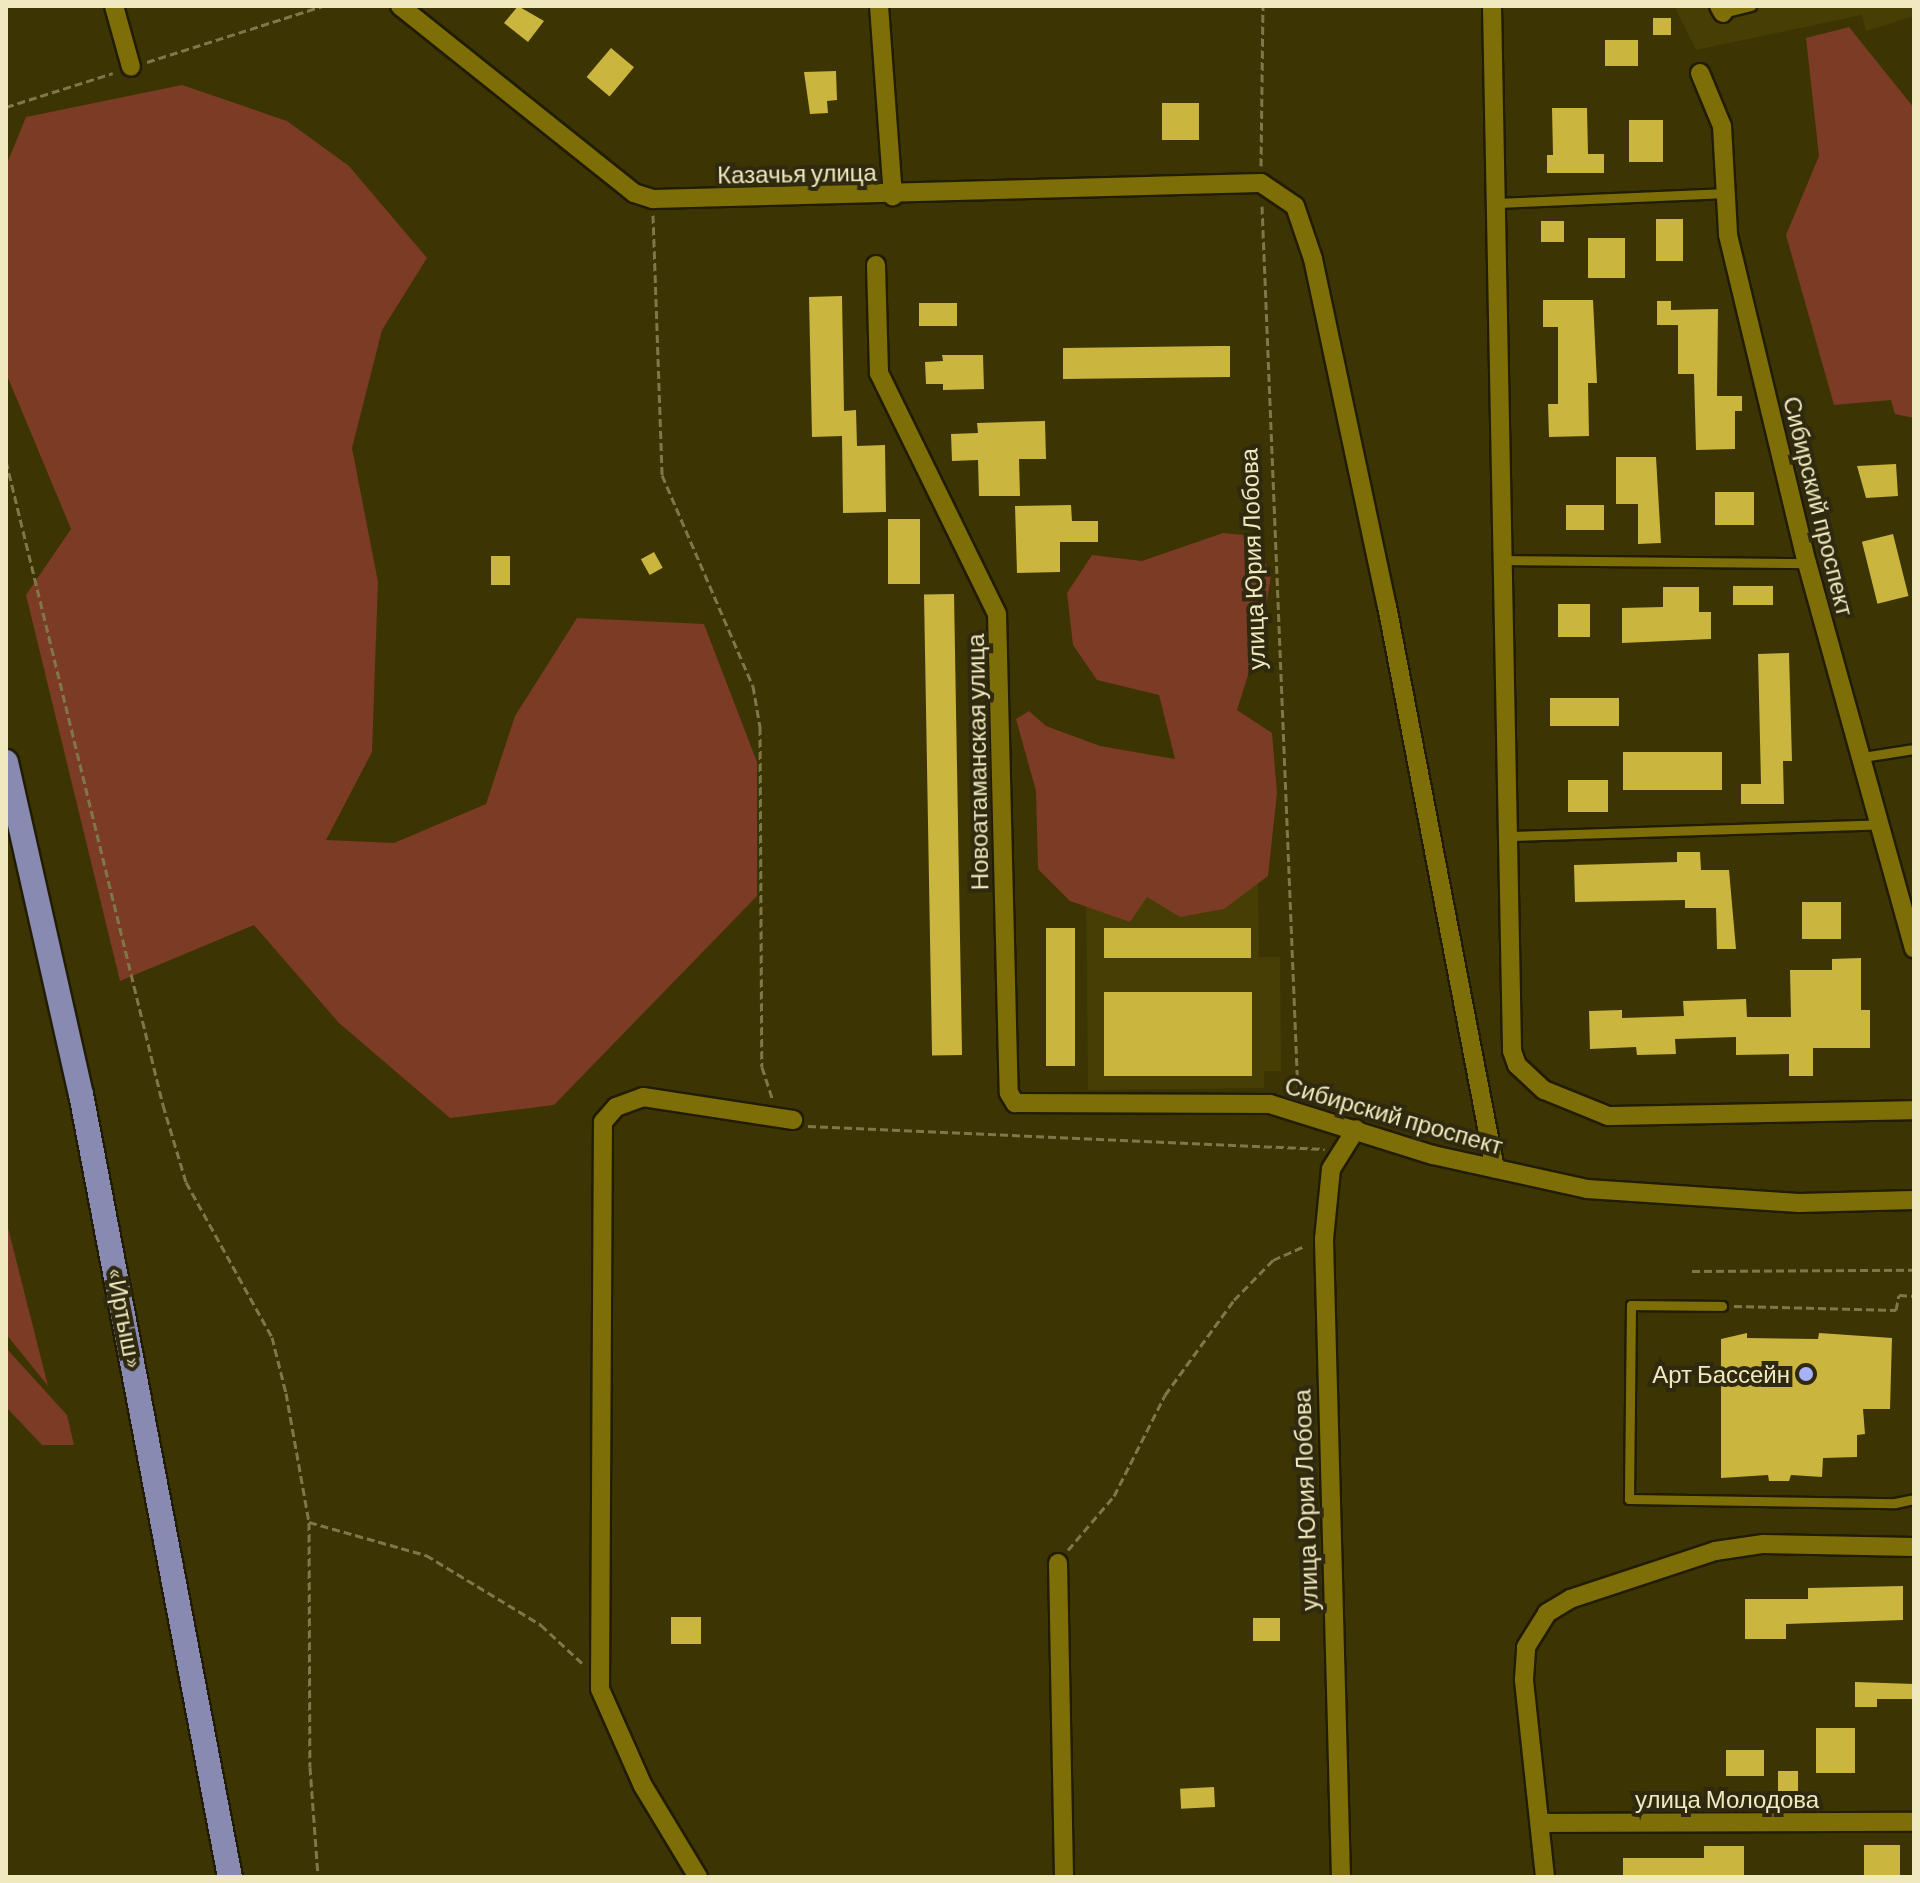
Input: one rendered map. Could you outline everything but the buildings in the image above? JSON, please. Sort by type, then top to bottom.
[{"type":"highway","name":"«Иртыш»","points":[[6,762],[81,1094],[230,1877]]},
{"type":"street","points":[[114,6],[131,67]]},
{"type":"street","name":"Казачья улица","points":[[400,6],[634,193],[653,199],[893,196],[1261,183]]},
{"type":"street","points":[[879,6],[893,196]]},
{"type":"street","points":[[1492,6],[1512,1051],[1524,1076],[1544,1090],[1608,1116],[1914,1110]]},
{"type":"street","name":"Сибирский проспект","points":[[1700,73],[1722,126],[1723,193],[1728,235],[1807,563],[1909,910],[1913,940]]},
{"type":"street","points":[[1261,183],[1295,206],[1313,259],[1436,848],[1495,1169]]},
{"type":"street","name":"Новоатаманская улица","points":[[876,265],[879,373],[997,614],[1009,1093]]},
{"type":"street","name":"Сибирский проспект","points":[[1009,1093],[1015,1103],[1032,1105],[1270,1104],[1495,1169],[1645,1195],[1816,1204],[1914,1200]]},
{"type":"street","points":[[698,1877],[643,1786],[600,1689],[603,1122],[616,1107],[643,1097],[793,1120]]},
{"type":"street","name":"улица Юрия Лобова","points":[[1341,1877],[1324,1239],[1327,1187],[1341,1150],[1356,1129]]},
{"type":"street","points":[[1545,1877],[1524,1679],[1526,1647],[1535,1626],[1570,1599],[1715,1551],[1763,1544],[1914,1547]]},
{"type":"street","points":[[1058,1563],[1064,1877]]},
{"type":"street","name":"улица Молодова","points":[[1540,1823],[1914,1822]]},
{"type":"lane","points":[[1721,10],[1751,6]]},
{"type":"lane","points":[[1496,203],[1723,193]]},
{"type":"lane","points":[[1503,560],[1807,563]]},
{"type":"lane","points":[[1862,757],[1914,749]]},
{"type":"lane","points":[[1508,836],[1882,824]]},
{"type":"lane","points":[[1722,1306],[1631,1305],[1629,1499],[1895,1503],[1914,1499]]},
{"type":"path","points":[[6,107],[323,6]]},
{"type":"path","name":"улица Юрия Лобова","points":[[1263,6],[1261,183],[1299,1110]]},
{"type":"path","points":[[653,199],[662,475],[753,686],[760,727],[762,1067],[773,1101],[793,1120]]},
{"type":"path","points":[[6,461],[163,1105],[186,1182],[272,1337],[309,1522],[310,1767],[318,1877]]},
{"type":"path","name":"Сибирский проспект","points":[[793,1120],[869,1132],[1341,1150]]},
{"type":"path","points":[[1058,1563],[1114,1496],[1165,1395],[1234,1300],[1273,1260],[1324,1239]]},
{"type":"path","points":[[1692,1271],[1914,1270]]},
{"type":"path","points":[[1722,1306],[1896,1310],[1899,1295],[1914,1296]]},
{"type":"path","points":[[309,1522],[426,1555],[541,1625],[573,1652],[600,1689]]},
{"type":"shaded area","points":[[1674,6],[1914,6],[1914,16],[1866,31],[1862,15],[1696,50]]},
{"type":"shaded area","points":[[1849,27],[1914,108],[1914,418],[1895,414],[1891,400],[1834,405],[1786,235],[1819,156],[1806,38]]},
{"type":"shaded area","points":[[182,85],[287,121],[349,166],[427,258],[382,330],[352,448],[378,582],[372,752],[326,840],[394,843],[486,804],[515,716],[577,618],[704,624],[757,762],[757,896],[554,1105],[450,1118],[339,1023],[254,925],[120,981],[26,595],[71,529],[6,373],[6,166],[26,117]]},
{"type":"shaded area","points":[[1223,533],[1254,536],[1271,576],[1262,631],[1237,710],[1272,733],[1277,793],[1268,876],[1224,909],[1180,917],[1147,897],[1130,922],[1070,901],[1038,869],[1036,791],[1016,719],[1029,711],[1046,726],[1100,746],[1175,759],[1159,695],[1097,680],[1073,645],[1067,593],[1092,555],[1142,561]]},
{"type":"shaded area","points":[[1258,878],[1259,957],[1280,957],[1281,1071],[1264,1071],[1264,1088],[1088,1090],[1086,880]]},
{"type":"shaded area","points":[[6,1220],[48,1386],[6,1334]]},
{"type":"shaded area","points":[[6,1348],[67,1415],[74,1445],[42,1445],[6,1407]]},
{"type":"place","name":"Арт Бассейн","points":[[1806,1374]]}]
